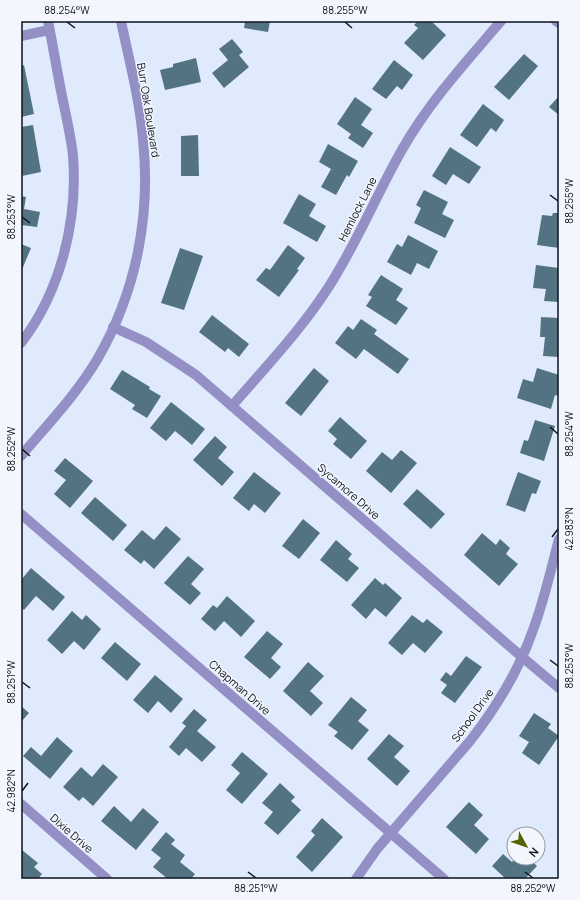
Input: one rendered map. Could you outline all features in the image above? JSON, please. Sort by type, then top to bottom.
[{"type":"street","name":"Burr Oak Boulevard","points":[[21,456],[75,392],[98,358],[120,312],[133,274],[143,226],[146,185],[143,139],[139,110],[121,21]]},
{"type":"street","name":"Hemlock Lane","points":[[232,406],[294,335],[325,292],[344,262],[383,183],[404,146],[442,91],[501,21]]},
{"type":"street","points":[[21,36],[48,25],[69,128],[74,174],[72,212],[67,241],[57,274],[43,307],[21,343]]},
{"type":"street","name":"Sycamore Drive","points":[[113,327],[146,342],[184,366],[559,688]]},
{"type":"street","name":"Chapman Drive","points":[[21,514],[444,879]]},
{"type":"street","name":"School Drive","points":[[356,879],[390,833],[484,724],[508,685],[533,632],[559,539]]},
{"type":"street","name":"Dixie Drive","points":[[21,804],[107,879]]},
{"type":"building","points":[[245,21],[270,21],[268,32],[244,28]]},
{"type":"building","points":[[418,21],[431,21],[446,35],[423,60],[404,43],[418,28],[414,25]]},
{"type":"building","points":[[232,39],[243,52],[239,55],[249,67],[224,88],[212,73],[228,60],[219,49]]},
{"type":"building","points":[[524,54],[538,66],[509,100],[494,87]]},
{"type":"building","points":[[196,58],[201,82],[165,90],[160,70],[173,67],[173,64]]},
{"type":"building","points":[[394,60],[413,75],[402,90],[397,86],[386,99],[372,89]]},
{"type":"building","points":[[24,65],[34,114],[21,117],[21,66]]},
{"type":"building","points":[[559,96],[559,115],[549,107]]},
{"type":"building","points":[[355,97],[372,109],[361,125],[373,133],[363,148],[348,138],[351,134],[337,124]]},
{"type":"building","points":[[483,104],[504,120],[496,132],[491,128],[477,147],[460,135]]},
{"type":"building","points":[[33,125],[41,172],[22,176],[21,127]]},
{"type":"building","points":[[198,135],[199,176],[181,176],[181,136]]},
{"type":"building","points":[[328,144],[358,161],[349,177],[347,175],[336,195],[321,187],[331,169],[319,162]]},
{"type":"building","points":[[450,147],[481,167],[469,184],[453,174],[446,185],[432,176]]},
{"type":"building","points":[[424,190],[448,202],[442,214],[454,220],[445,238],[414,223],[421,208],[416,205]]},
{"type":"building","points":[[299,194],[316,204],[309,216],[326,226],[317,242],[283,223]]},
{"type":"building","points":[[21,196],[26,197],[24,209],[40,212],[37,227],[21,225]]},
{"type":"building","points":[[553,213],[559,213],[559,248],[537,245],[542,215],[552,216]]},
{"type":"building","points":[[408,235],[438,251],[429,269],[417,263],[411,275],[387,262],[397,244],[402,247]]},
{"type":"building","points":[[21,244],[31,248],[21,272]]},
{"type":"building","points":[[288,245],[305,258],[297,269],[299,270],[279,297],[256,280],[266,268],[270,270]]},
{"type":"building","points":[[180,248],[203,256],[184,310],[161,303]]},
{"type":"building","points":[[536,265],[559,268],[559,302],[544,301],[546,289],[533,288]]},
{"type":"building","points":[[381,275],[403,289],[396,300],[408,308],[396,325],[366,306],[372,297],[368,295]]},
{"type":"building","points":[[212,315],[249,344],[239,357],[228,348],[225,352],[199,332]]},
{"type":"building","points":[[541,317],[559,318],[559,357],[543,356],[545,337],[540,337]]},
{"type":"building","points":[[361,319],[377,330],[374,334],[409,359],[398,374],[364,349],[356,359],[335,343],[348,326],[353,330]]},
{"type":"building","points":[[314,368],[329,381],[301,416],[285,403]]},
{"type":"building","points":[[537,368],[559,375],[559,394],[558,396],[555,395],[551,409],[517,398],[523,379],[533,382]]},
{"type":"building","points":[[122,370],[150,387],[149,389],[161,396],[147,418],[132,409],[135,405],[110,389]]},
{"type":"building","points":[[171,402],[205,429],[192,445],[175,431],[166,441],[150,428]]},
{"type":"building","points":[[340,417],[367,441],[351,459],[333,444],[337,439],[328,431]]},
{"type":"building","points":[[535,420],[555,426],[544,461],[520,453],[524,440],[528,441]]},
{"type":"building","points":[[215,436],[227,447],[218,458],[234,472],[222,486],[193,460]]},
{"type":"building","points":[[401,450],[417,463],[391,493],[366,471],[382,452],[392,460]]},
{"type":"building","points":[[65,458],[93,481],[70,508],[54,494],[66,480],[54,471]]},
{"type":"building","points":[[254,472],[281,493],[265,513],[254,504],[249,511],[233,498]]},
{"type":"building","points":[[518,472],[541,481],[536,494],[532,493],[525,512],[506,505]]},
{"type":"building","points":[[417,489],[445,514],[431,529],[403,504]]},
{"type":"building","points":[[95,497],[127,525],[113,541],[81,513]]},
{"type":"building","points":[[303,519],[320,533],[299,559],[282,546]]},
{"type":"building","points":[[166,526],[181,539],[154,569],[144,560],[141,564],[124,550],[142,530],[154,540]]},
{"type":"building","points":[[482,533],[496,545],[500,539],[510,548],[506,554],[518,564],[499,586],[464,555]]},
{"type":"building","points":[[336,540],[352,554],[348,559],[359,568],[347,582],[320,560]]},
{"type":"building","points":[[188,556],[204,569],[191,584],[201,593],[190,605],[164,583]]},
{"type":"building","points":[[31,568],[65,597],[53,611],[36,596],[24,610],[21,608],[21,580]]},
{"type":"building","points":[[375,578],[383,585],[385,583],[402,598],[386,617],[375,608],[366,619],[351,605]]},
{"type":"building","points":[[227,596],[255,621],[241,637],[224,621],[215,631],[201,619],[213,605],[217,608]]},
{"type":"building","points":[[72,611],[82,620],[86,615],[101,629],[84,650],[74,641],[62,654],[47,640]]},
{"type":"building","points":[[412,615],[423,623],[427,619],[443,632],[425,653],[413,643],[402,655],[388,643]]},
{"type":"building","points":[[267,631],[283,644],[271,658],[281,667],[270,679],[244,657]]},
{"type":"building","points":[[115,642],[141,664],[127,681],[101,658]]},
{"type":"building","points":[[466,656],[482,667],[455,703],[441,693],[447,685],[440,680],[446,672],[451,676]]},
{"type":"building","points":[[308,662],[324,676],[310,691],[323,703],[311,716],[283,691]]},
{"type":"building","points":[[155,675],[183,699],[171,713],[158,701],[148,713],[133,700]]},
{"type":"building","points":[[351,697],[367,710],[358,721],[369,730],[352,750],[334,736],[338,732],[328,725]]},
{"type":"building","points":[[21,706],[29,713],[21,722]]},
{"type":"building","points":[[194,709],[207,720],[197,731],[216,747],[202,762],[186,748],[179,756],[169,747],[186,726],[182,723]]},
{"type":"building","points":[[534,713],[551,724],[548,728],[559,736],[539,765],[522,753],[529,742],[519,736]]},
{"type":"building","points":[[389,734],[404,746],[394,757],[410,771],[397,786],[367,759]]},
{"type":"building","points":[[57,737],[73,751],[50,779],[23,756],[31,747],[41,756]]},
{"type":"building","points":[[242,752],[268,774],[242,804],[226,790],[240,773],[231,765]]},
{"type":"building","points":[[103,764],[118,777],[93,806],[83,797],[79,801],[63,787],[81,767],[92,777]]},
{"type":"building","points":[[280,783],[295,797],[291,801],[301,810],[278,835],[264,823],[273,812],[262,803]]},
{"type":"building","points":[[469,802],[483,815],[474,825],[489,839],[476,854],[446,827]]},
{"type":"building","points":[[114,806],[131,822],[143,808],[159,822],[136,850],[101,821]]},
{"type":"building","points":[[322,818],[343,837],[312,872],[296,857],[315,835],[311,831]]},
{"type":"building","points":[[166,832],[175,840],[171,844],[185,855],[180,862],[195,874],[191,879],[168,879],[153,867],[161,858],[151,850]]},
{"type":"building","points":[[22,850],[38,863],[34,867],[42,874],[38,879],[21,879]]},
{"type":"building","points":[[503,854],[506,857],[506,866],[537,866],[525,879],[506,879],[492,866]]}]
